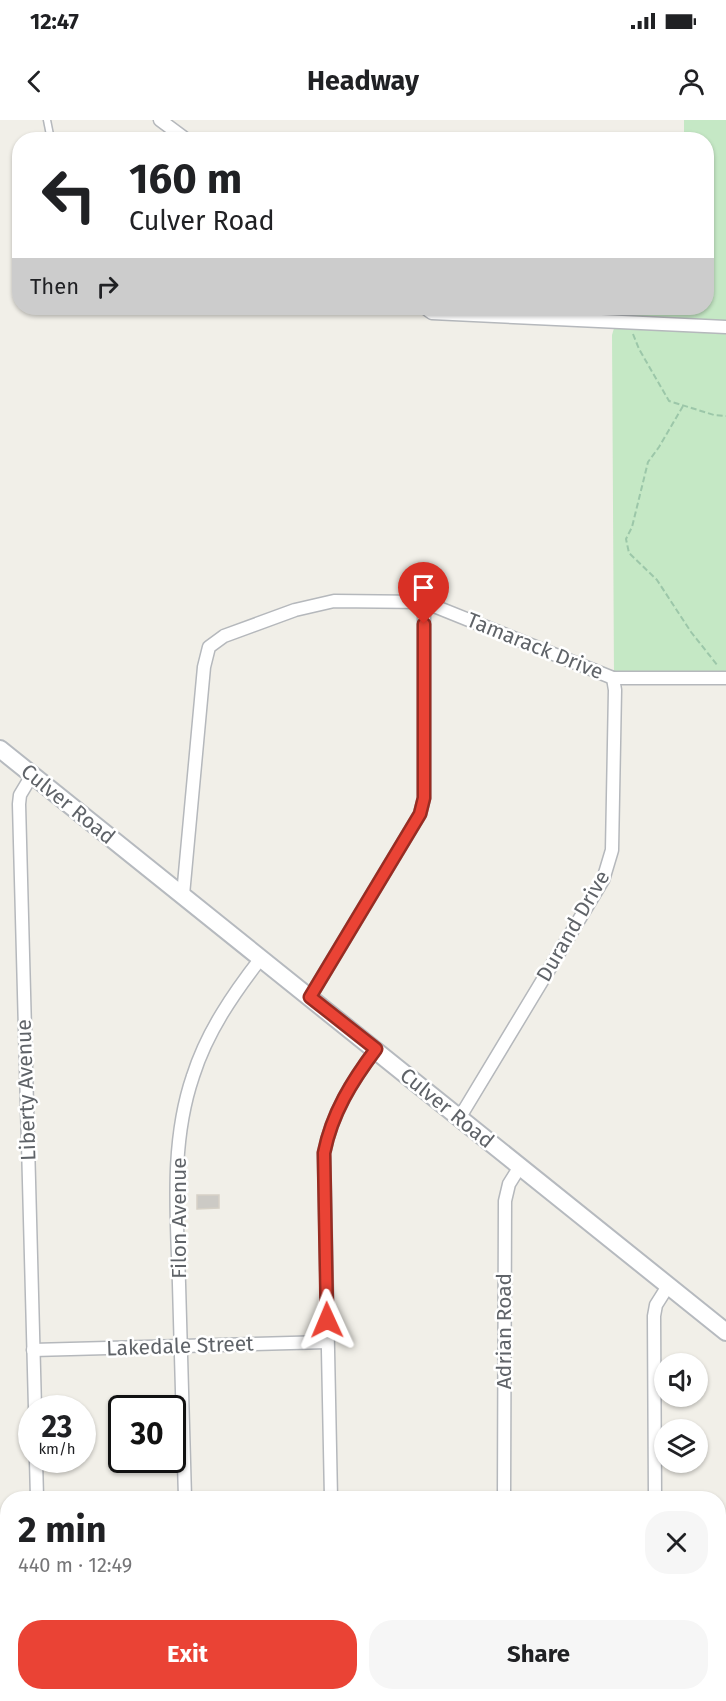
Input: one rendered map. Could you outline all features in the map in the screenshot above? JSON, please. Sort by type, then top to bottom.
[{"type":"main road","name":"Culver Road","points":[[0,749],[726,1332]]},
{"type":"street","points":[[160,120],[176,132]]},
{"type":"street","points":[[532,315],[726,327]]},
{"type":"street","name":"Tamarack Drive","points":[[183,895],[204,668],[209,647],[224,636],[295,610],[334,601],[424,602],[613,678],[723,673]]},
{"type":"street","points":[[310,997],[423,806],[424,602]]},
{"type":"street","name":"Durand Drive","points":[[460,1118],[597,890],[609,866],[612,850],[615,690],[613,678]]},
{"type":"street","name":"Liberty Avenue","points":[[32,775],[25,784],[19,804],[35,1395]]},
{"type":"street","name":"Filon Avenue","points":[[185,1491],[177,1162],[185,1104],[192,1077],[212,1032],[240,986],[261,958]]},
{"type":"street","points":[[331,1491],[324,1153],[339,1108],[358,1073],[376,1049]]},
{"type":"street","name":"Adrian Road","points":[[504,1491],[505,1202],[508,1184],[519,1168]]},
{"type":"street","points":[[655,1491],[654,1317],[656,1305],[668,1286]]},
{"type":"street","name":"Lakedale Street","points":[[33,1350],[327,1342]]},
{"type":"street","points":[[36,1473],[37,1491]]},
{"type":"path","points":[[627,321],[639,349],[669,401],[714,415],[726,416]]},
{"type":"path","points":[[683,406],[648,462],[632,526],[626,539],[629,553],[657,580],[691,632],[723,673]]},
{"type":"green space","points":[[684,120],[726,120],[726,678],[614,678],[612,335],[618,315],[714,315],[714,132],[684,132]]},
{"type":"building","points":[[197,1195],[219,1195],[219,1208],[197,1209]]},
{"type":"route","points":[[327,1320],[324,1153],[339,1108],[358,1073],[376,1049],[310,997],[423,806],[424,624]]}]
